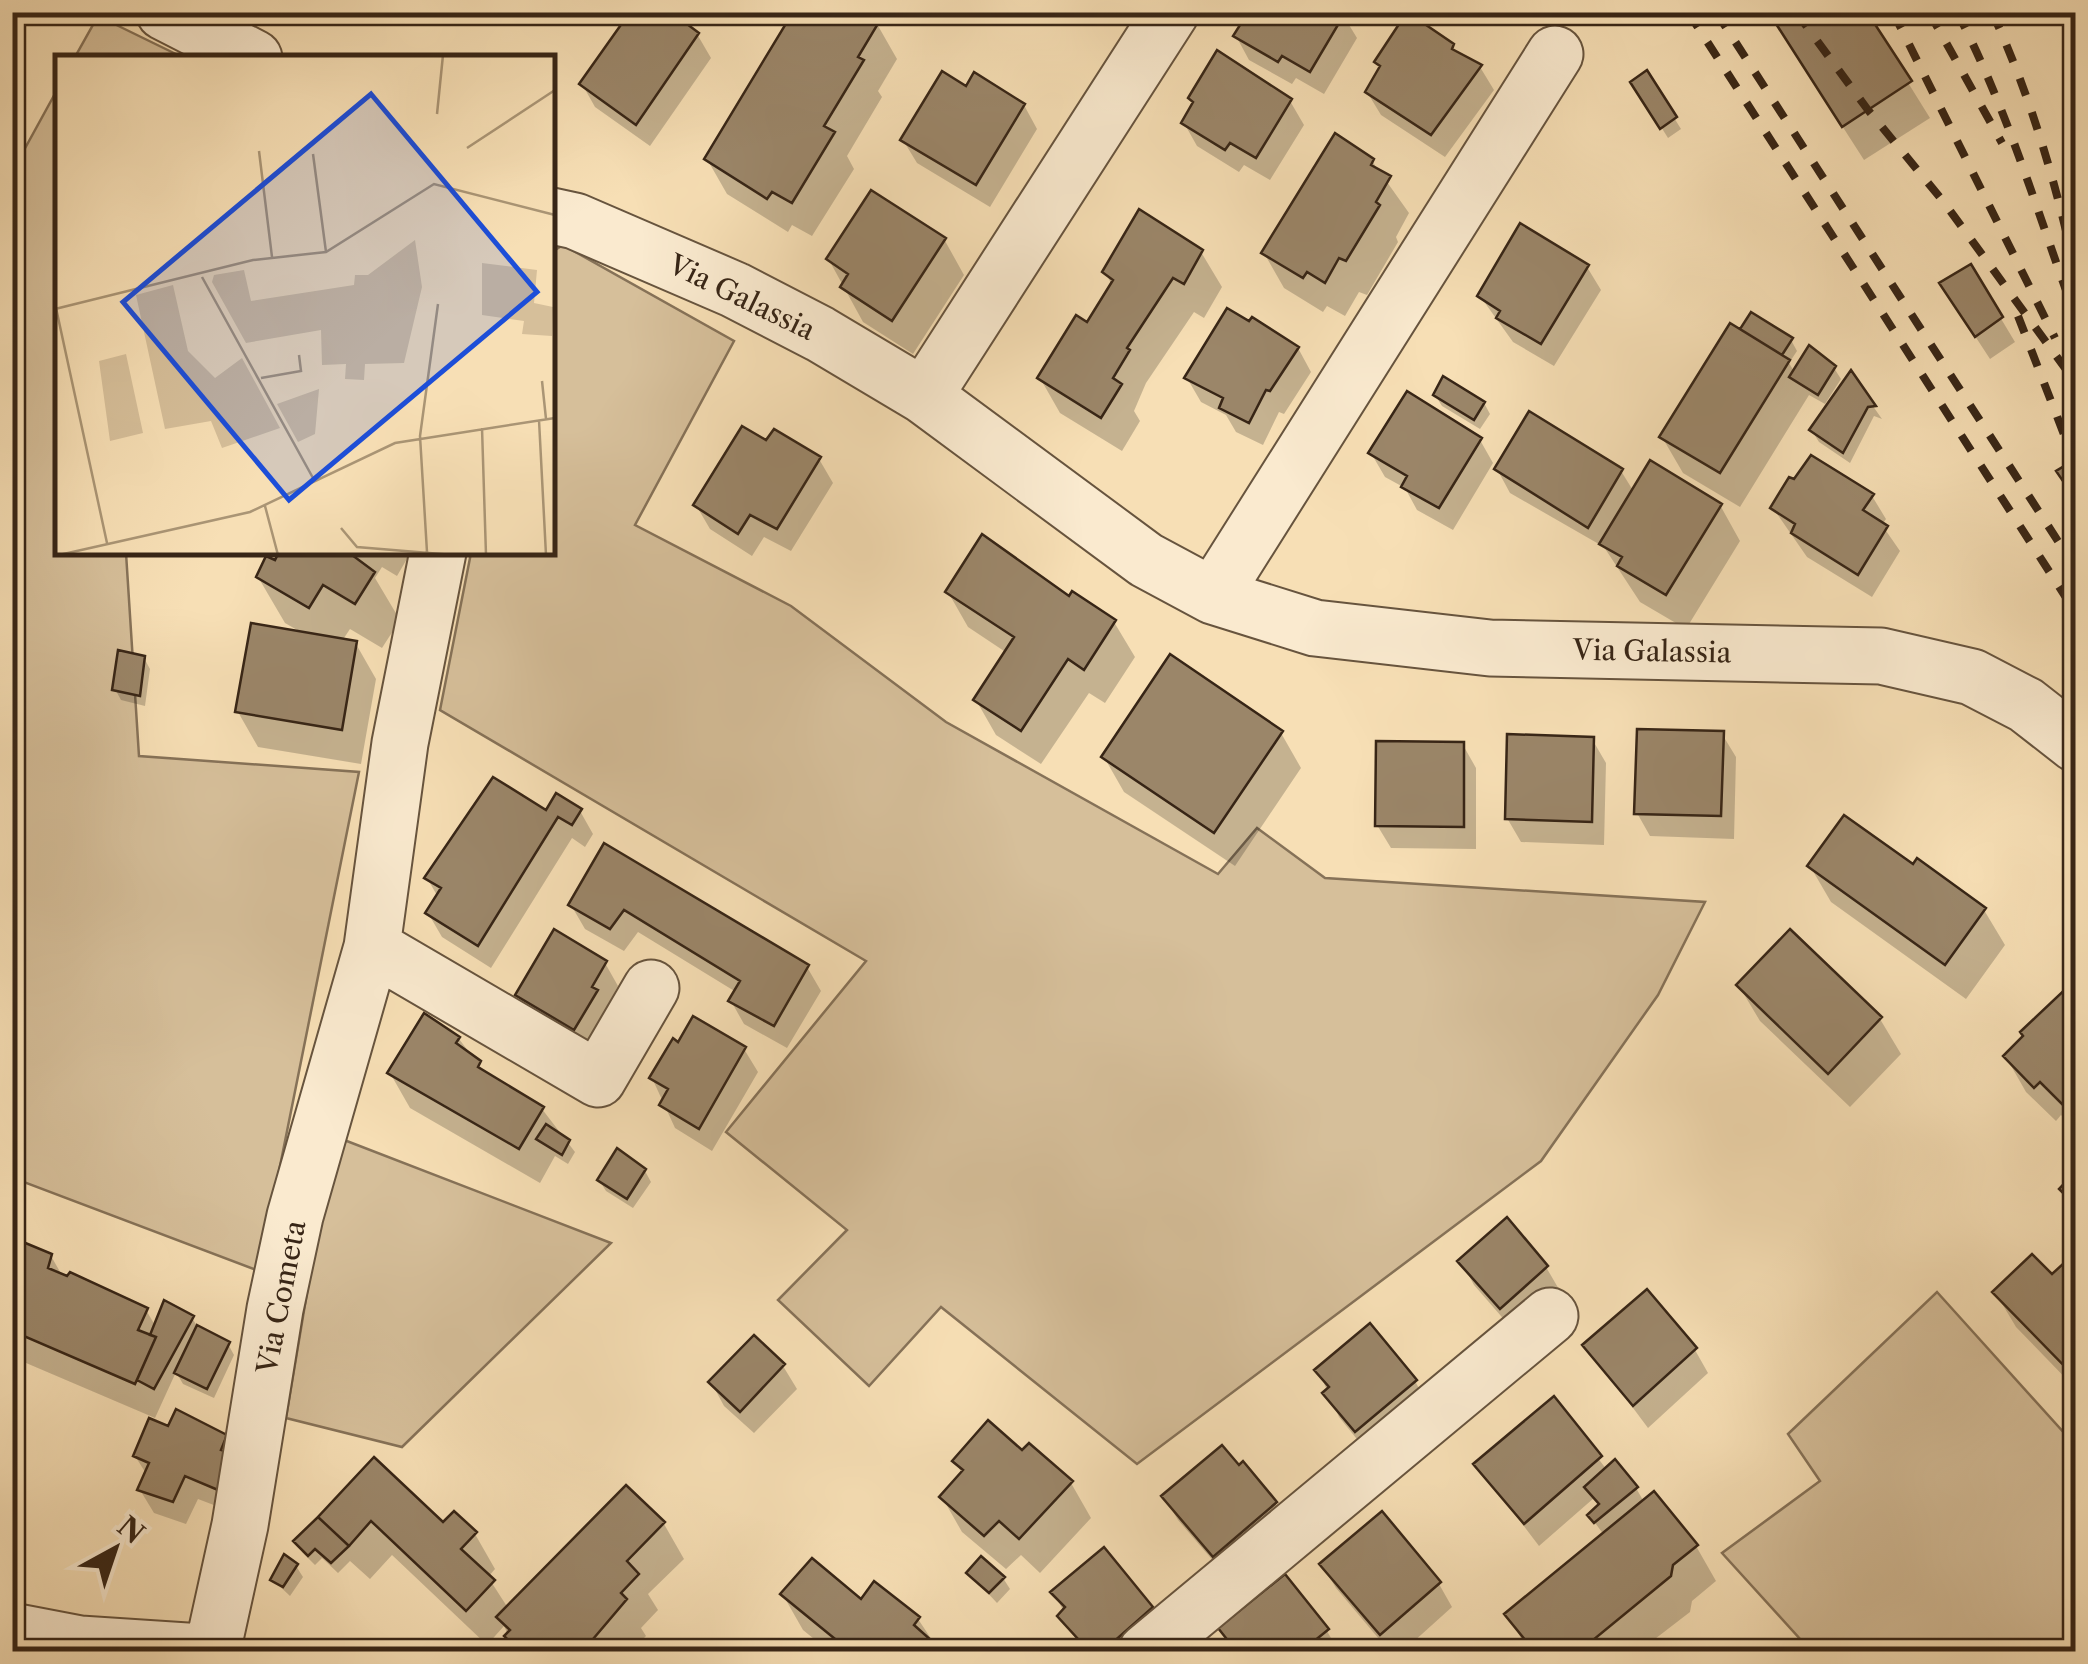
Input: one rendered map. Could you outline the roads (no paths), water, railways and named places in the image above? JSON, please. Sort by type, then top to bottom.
[{"type":"street","points":[[164,12],[248,55]]},
{"type":"street","points":[[924,396],[1171,12]]},
{"type":"street","points":[[1213,596],[1555,54]]},
{"type":"street","name":"Via Galassia","points":[[555,217],[735,290],[924,396],[1146,560],[1213,596],[1314,628],[1490,648],[1881,656],[1972,677],[2026,704],[2076,744]]},
{"type":"street","name":"Via Cometa","points":[[212,1652],[240,1525],[274,1308],[295,1216],[372,947],[400,744],[437,555]]},
{"type":"street","points":[[372,947],[598,1079],[651,988]]},
{"type":"street","points":[[1146,1652],[1550,1316]]},
{"type":"street","points":[[12,1631],[80,1644],[202,1652]]},
{"type":"railway","points":[[1688,12],[2076,613]]},
{"type":"railway","points":[[1716,12],[2076,569]]},
{"type":"railway","points":[[1796,12],[1868,110],[1943,201],[2073,379]]},
{"type":"railway","points":[[1893,12],[2055,338]]},
{"type":"railway","points":[[1929,12],[2002,143]]},
{"type":"railway","points":[[1957,12],[2007,125],[2076,318]]},
{"type":"railway","points":[[1992,12],[2041,141],[2076,274]]},
{"type":"railway","points":[[2018,316],[2072,455]]}]
